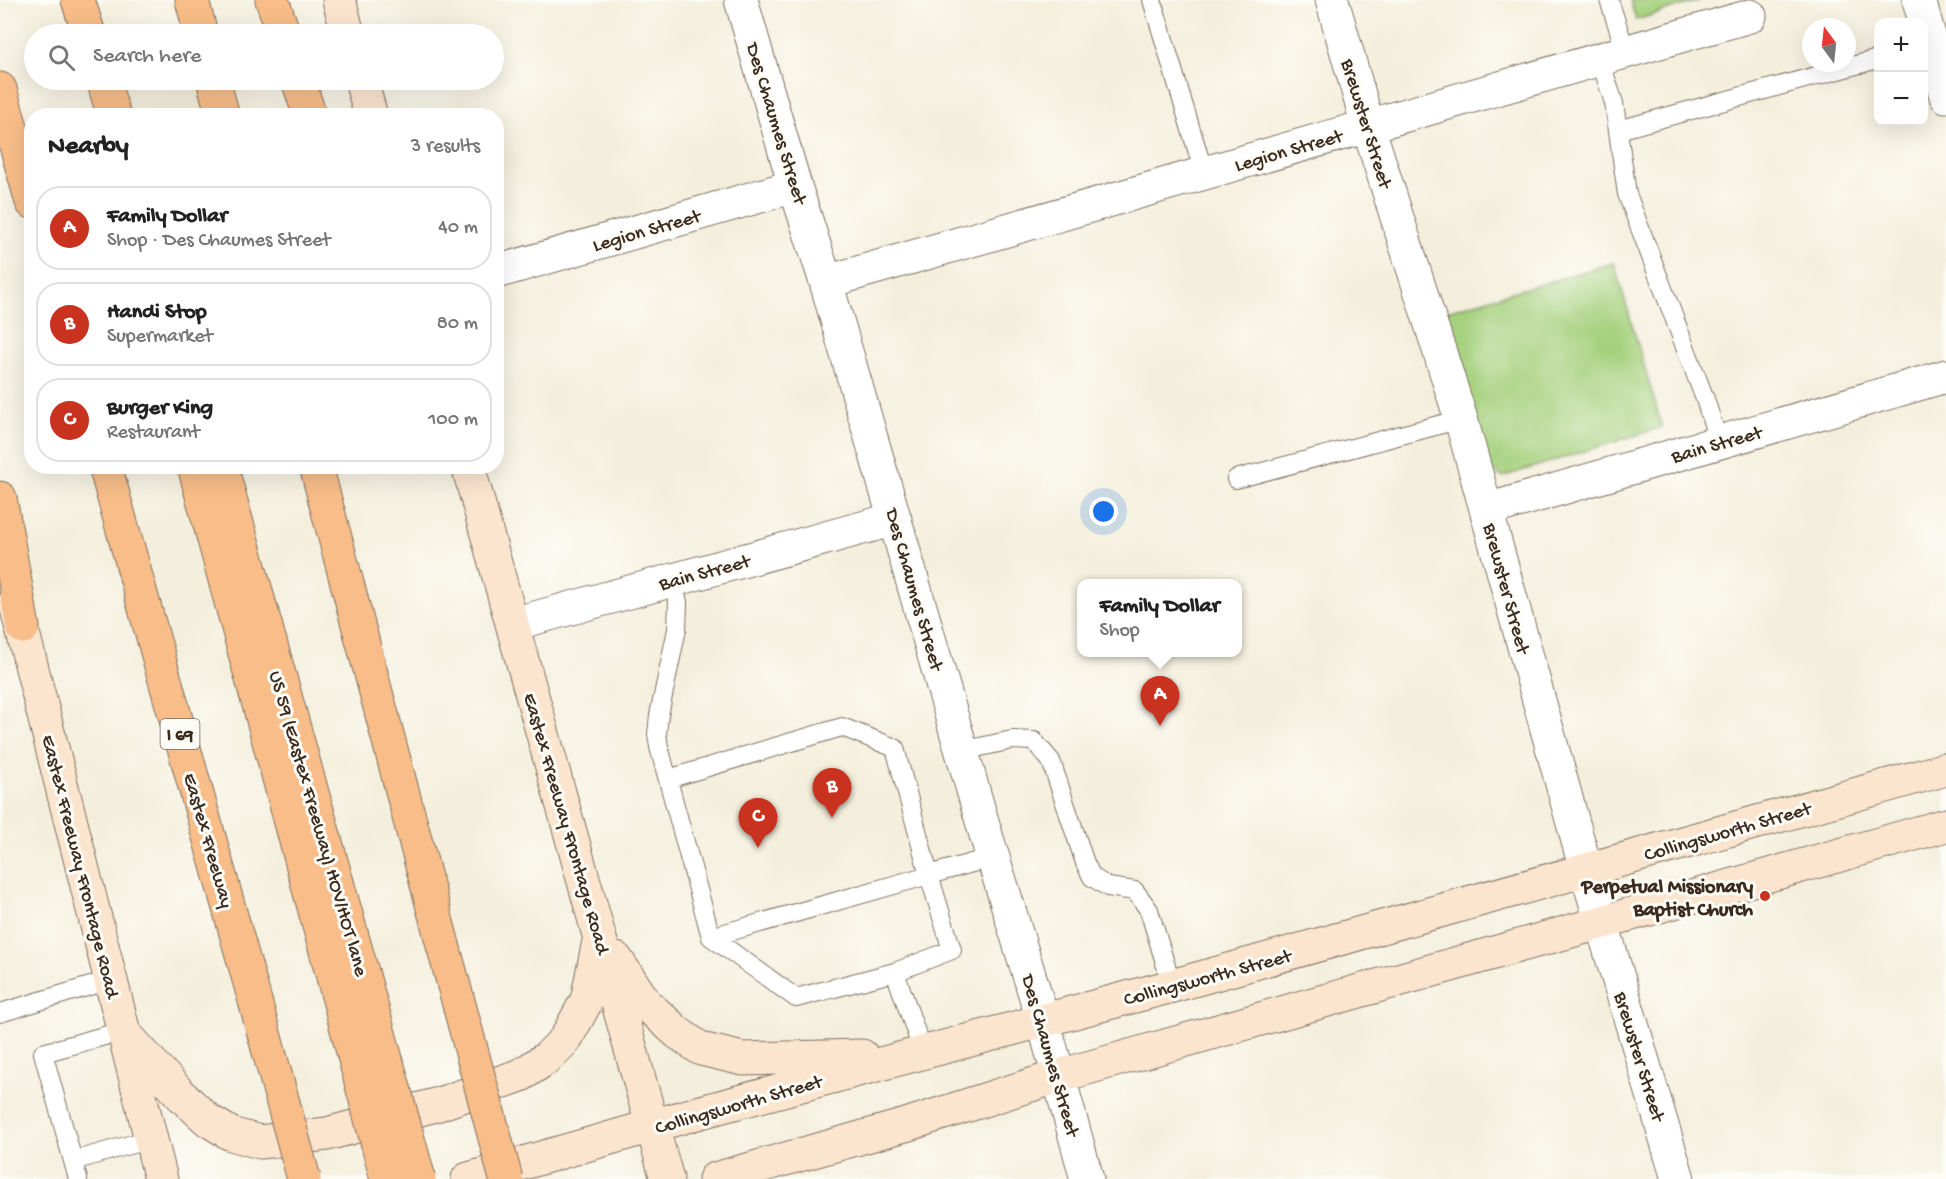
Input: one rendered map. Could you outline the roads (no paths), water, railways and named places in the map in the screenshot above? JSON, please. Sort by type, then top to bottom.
[{"type":"highway","points":[[77,0],[84,24]]},
{"type":"highway","points":[[192,0],[198,24]]},
{"type":"highway","points":[[273,0],[281,24]]},
{"type":"highway","points":[[0,89],[24,174]]},
{"type":"highway","points":[[98,90],[103,108]]},
{"type":"highway","points":[[106,90],[112,108]]},
{"type":"highway","points":[[216,90],[221,108]]},
{"type":"highway","points":[[301,90],[307,108]]},
{"type":"highway","name":"Eastex Freeway","points":[[107,474],[304,1179]]},
{"type":"highway","points":[[196,474],[347,975],[387,1179]]},
{"type":"highway","name":"US 59 (Eastex Freeway) HOV/HOT lane","points":[[223,474],[347,975],[419,1179]]},
{"type":"highway","points":[[318,474],[506,1179]]},
{"type":"highway","points":[[0,498],[23,627]]},
{"type":"main road","points":[[339,0],[345,24]]},
{"type":"main road","points":[[364,90],[368,108]]},
{"type":"main road","name":"Eastex Freeway Frontage Road","points":[[470,474],[667,1179]]},
{"type":"main road","name":"Eastex Freeway Frontage Road","points":[[0,553],[23,627],[161,1179]]},
{"type":"main road","name":"Collingsworth Street","points":[[468,1179],[924,1052],[1172,986],[1946,769]]},
{"type":"main road","points":[[715,1179],[909,1124],[1059,1076],[1946,825]]},
{"type":"main road","points":[[123,1031],[182,1096],[208,1120],[231,1134],[260,1142],[327,1134],[439,1104],[521,1075],[547,1058],[565,1040],[587,1000],[600,935]]},
{"type":"main road","points":[[600,935],[646,1004],[678,1033],[701,1049],[743,1059],[924,1052]]},
{"type":"main road","points":[[804,1179],[807,1175],[909,1124]]},
{"type":"street","name":"Des Chaumes Street","points":[[741,0],[1043,1020],[1087,1179]]},
{"type":"street","name":"Brewster Street","points":[[1332,0],[1368,126],[1461,419],[1601,923],[1678,1179]]},
{"type":"street","points":[[1919,0],[1922,18]]},
{"type":"street","name":"Legion Street","points":[[826,282],[1750,16]]},
{"type":"street","points":[[1928,47],[1946,96]]},
{"type":"street","name":"Legion Street","points":[[504,270],[795,186]]},
{"type":"street","name":"Bain Street","points":[[1487,510],[1946,376]]},
{"type":"street","name":"Bain Street","points":[[513,624],[895,519]]},
{"type":"lane","points":[[1152,0],[1204,173]]},
{"type":"lane","points":[[1609,0],[1614,103],[1627,194],[1705,399],[1719,443]]},
{"type":"lane","points":[[1618,130],[1874,60]]},
{"type":"lane","points":[[1236,479],[1461,419]]},
{"type":"lane","points":[[668,779],[842,727],[895,748],[952,950],[895,972],[796,998],[711,937],[659,747],[657,734],[677,629],[678,602],[672,580]]},
{"type":"lane","points":[[962,751],[1012,740],[1034,741],[1051,761],[1085,863],[1092,877],[1108,887],[1135,891],[1149,910],[1172,986]]},
{"type":"lane","points":[[711,937],[993,856]]},
{"type":"lane","points":[[895,972],[924,1052]]},
{"type":"lane","points":[[0,1013],[110,980]]},
{"type":"lane","points":[[78,1179],[44,1053],[123,1031]]},
{"type":"lane","points":[[73,1161],[150,1139]]},
{"type":"place","name":"Family Dollar","points":[[1160,726]]},
{"type":"place","name":"Handi Stop","points":[[832,818]]},
{"type":"place","name":"Burger King","points":[[758,848]]},
{"type":"place","name":"Perpetual Missionary Baptist Church","points":[[1765,896]]}]
